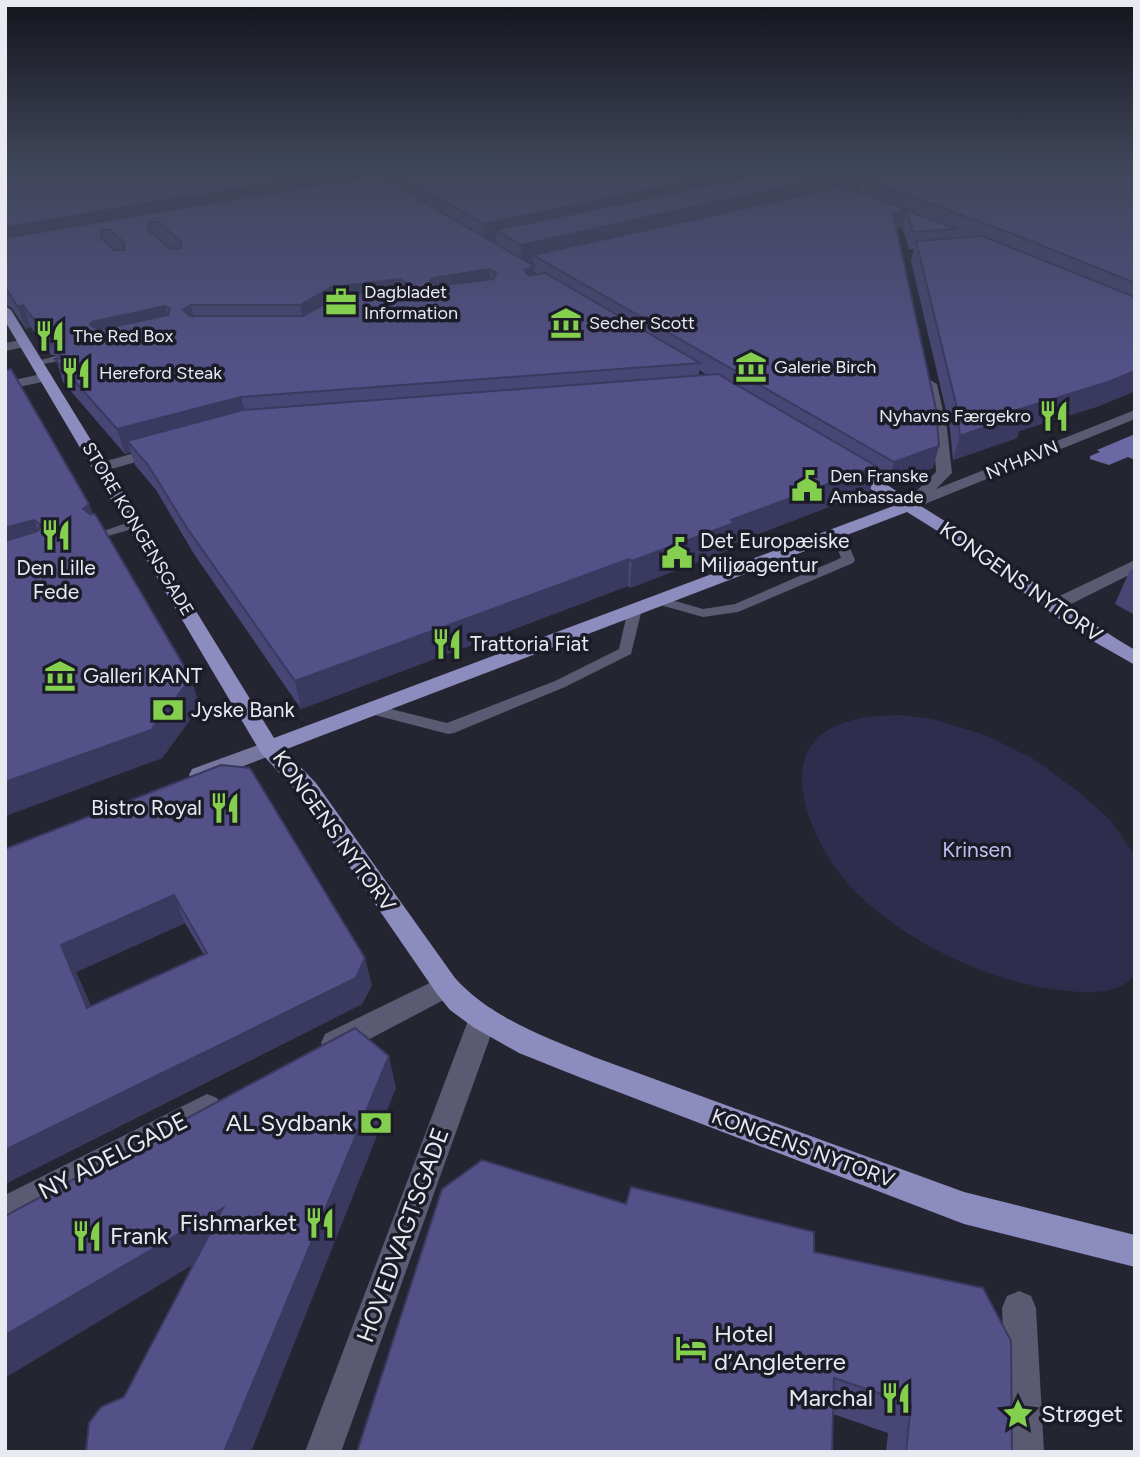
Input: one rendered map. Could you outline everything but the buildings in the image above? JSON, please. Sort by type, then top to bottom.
[{"type":"main road","name":"STORE KONGENSGADE","points":[[5,310],[270,748]]},
{"type":"main road","points":[[833,459],[910,505]]},
{"type":"main road","name":"KONGENS NYTORV","points":[[1135,659],[1053,606],[966,541],[910,505],[270,748],[308,789],[446,986],[460,1002],[483,1018],[529,1044],[589,1068],[964,1208],[1135,1251]]},
{"type":"street","points":[[5,347],[26,343]]},
{"type":"street","points":[[5,386],[42,370]]},
{"type":"street","points":[[910,505],[944,473],[940,429],[928,376]]},
{"type":"street","name":"NYHAVN","points":[[910,505],[1135,414]]},
{"type":"street","points":[[101,467],[167,449]]},
{"type":"street","points":[[1053,606],[1135,565]]},
{"type":"street","points":[[185,781],[270,748]]},
{"type":"street","points":[[312,1055],[446,986]]},
{"type":"street","name":"HOVEDVAGTSGADE","points":[[323,1452],[483,1018]]},
{"type":"street","name":"NY ADELGADE","points":[[5,1212],[226,1099]]},
{"type":"street","points":[[1019,1308],[1026,1452]]},
{"type":"lane","points":[[42,370],[55,359]]},
{"type":"lane","points":[[101,534],[135,524]]},
{"type":"lane","points":[[658,600],[703,613],[738,608],[848,560],[837,533]]},
{"type":"lane","points":[[371,709],[448,729],[560,684],[626,651],[635,609]]},
{"type":"green space","name":"Krinsen","points":[[899,715],[933,719],[985,735],[1032,758],[1080,793],[1110,820],[1135,856],[1135,976],[1118,987],[1099,992],[1060,990],[1003,978],[974,968],[918,940],[869,905],[849,885],[827,855],[809,816],[803,795],[802,775],[806,757],[815,741],[833,727],[854,720]]},
{"type":"shaded area","points":[[1135,434],[1135,460],[1128,457],[1109,465],[1090,459],[1090,456],[1100,452],[1097,450]]},
{"type":"place","name":"Dagbladet Information","points":[[341,302]]},
{"type":"place","name":"Secher Scott","points":[[566,323]]},
{"type":"place","name":"The Red Box","points":[[50,336]]},
{"type":"place","name":"Galerie Birch","points":[[751,367]]},
{"type":"place","name":"Hereford Steak","points":[[76,373]]},
{"type":"place","name":"Nyhavns Færgekro","points":[[1054,416]]},
{"type":"place","name":"Den Franske Ambassade","points":[[807,486]]},
{"type":"place","name":"Den Lille Fede","points":[[56,535]]},
{"type":"place","name":"Det Europæiske Miljøagentur","points":[[677,553]]},
{"type":"place","name":"Trattoria Fiat","points":[[447,644]]},
{"type":"place","name":"Galleri KANT","points":[[60,676]]},
{"type":"place","name":"Jyske Bank","points":[[168,710]]},
{"type":"place","name":"Bistro Royal","points":[[225,808]]},
{"type":"place","name":"AL Sydbank","points":[[376,1123]]},
{"type":"place","name":"Fishmarket","points":[[320,1223]]},
{"type":"place","name":"Frank","points":[[87,1236]]},
{"type":"place","name":"Hotel d’Angleterre","points":[[691,1348]]},
{"type":"place","name":"Marchal","points":[[896,1398]]},
{"type":"place","name":"Strøget","points":[[1018,1414]]}]
